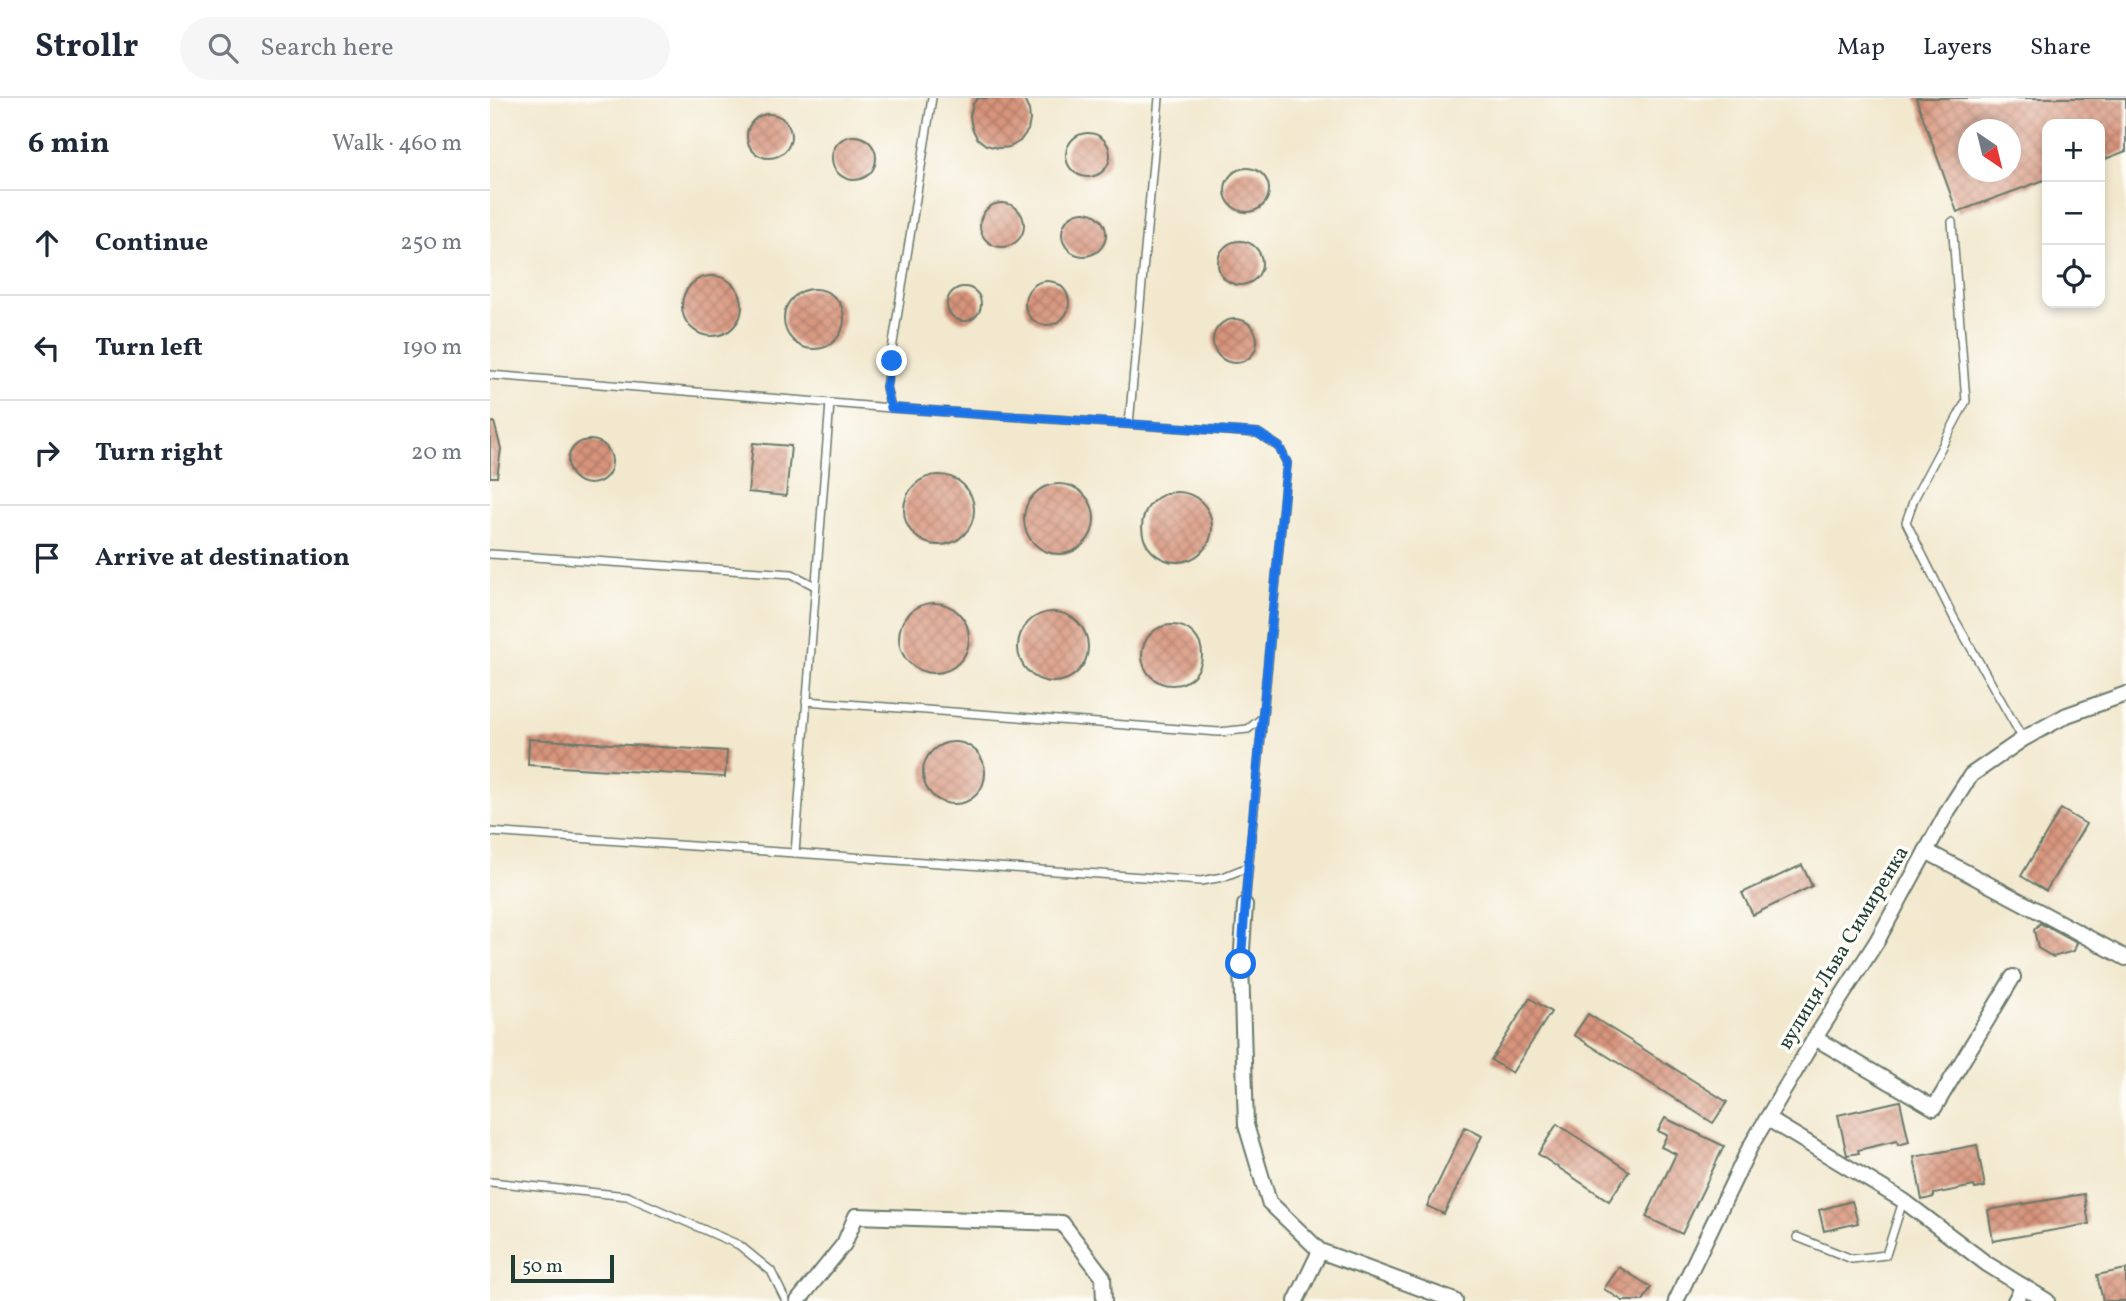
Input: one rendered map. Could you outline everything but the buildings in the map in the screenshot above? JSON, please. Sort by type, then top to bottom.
[{"type":"street","name":"вулиця Льва Симиренка","points":[[1676,1301],[1750,1146],[1877,941],[1949,809],[1971,775],[2023,739],[2067,715],[2126,694]]},
{"type":"street","points":[[1926,851],[2126,957]]},
{"type":"street","points":[[1245,905],[1241,964],[1246,1125],[1269,1202],[1320,1251],[1455,1301]]},
{"type":"street","points":[[1815,1038],[1934,1108],[2013,977]]},
{"type":"street","points":[[1768,1119],[1904,1201],[1987,1264],[2047,1301]]},
{"type":"street","points":[[798,1301],[844,1244],[856,1216],[1062,1223],[1103,1277],[1104,1301]]},
{"type":"street","points":[[1296,1301],[1320,1251]]},
{"type":"street","points":[[2015,1301],[2023,1286]]},
{"type":"lane","points":[[891,408],[886,387],[932,98]]},
{"type":"lane","points":[[1129,424],[1159,98]]},
{"type":"lane","points":[[1952,222],[1966,401],[1914,499],[1906,522],[1954,618],[2023,739]]},
{"type":"lane","points":[[490,374],[891,408],[1258,433],[1279,447],[1287,463],[1245,905]]},
{"type":"lane","points":[[795,853],[830,402]]},
{"type":"lane","points":[[490,554],[792,575],[815,586]]},
{"type":"lane","points":[[806,701],[1219,732],[1248,729],[1262,718]]},
{"type":"lane","points":[[490,832],[1201,881],[1223,877],[1248,867]]},
{"type":"lane","points":[[490,1182],[627,1196],[739,1245],[771,1271],[786,1301]]},
{"type":"lane","points":[[1797,1237],[1852,1259],[1886,1255],[1904,1201]]},
{"type":"route","points":[[892,361],[886,387],[891,408],[1258,433],[1279,447],[1287,463],[1241,964]]}]
